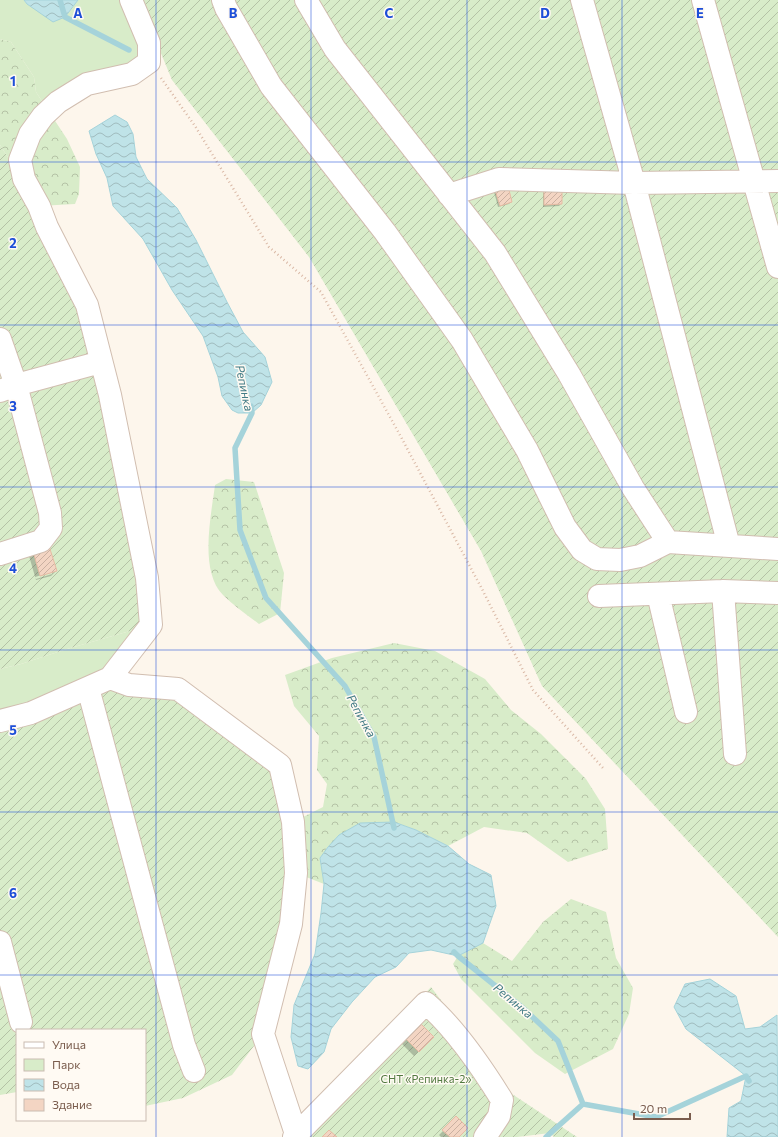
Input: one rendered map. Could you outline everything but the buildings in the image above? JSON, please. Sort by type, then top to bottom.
[{"type":"street","points":[[0,721],[31,713],[110,678],[151,625],[147,578],[110,395],[87,305],[47,227],[39,206],[24,179],[20,160],[30,134],[43,116],[58,102],[87,84],[132,74],[149,62],[149,43],[131,0]]},
{"type":"street","points":[[223,0],[226,8],[271,86],[385,232],[462,340],[527,450],[565,527],[582,550],[597,559],[620,560],[640,556],[668,542],[778,549]]},
{"type":"street","points":[[306,0],[335,49],[494,253],[569,374],[634,488],[668,542]]},
{"type":"street","points":[[582,0],[634,183],[729,546]]},
{"type":"street","points":[[702,0],[778,267]]},
{"type":"street","points":[[449,195],[499,180],[634,183],[778,181]]},
{"type":"street","points":[[0,339],[8,388],[50,513],[51,528],[41,541],[0,554]]},
{"type":"street","points":[[8,388],[101,362]]},
{"type":"street","points":[[723,591],[734,754]]},
{"type":"street","points":[[599,596],[723,591],[778,593]]},
{"type":"street","points":[[658,594],[686,712]]},
{"type":"street","points":[[110,678],[129,686],[178,689],[280,766],[293,822],[296,873],[291,924],[263,1034],[295,1135],[426,1003],[449,1027],[487,1077],[502,1100],[499,1116],[486,1137]]},
{"type":"street","points":[[88,688],[182,1038],[194,1071]]},
{"type":"street","points":[[0,942],[21,1022]]},
{"type":"path","points":[[149,62],[195,126],[269,247],[321,292],[401,437],[482,589],[533,690],[603,768]]},
{"type":"green space","points":[[0,0],[24,0],[27,4],[65,17],[78,0],[126,0],[144,52],[130,64],[59,90],[42,101],[36,92],[34,77],[11,42],[0,39]]},
{"type":"green space","points":[[139,0],[778,0],[778,937],[542,686],[481,551],[309,257],[172,80]]},
{"type":"green space","points":[[0,39],[11,42],[34,77],[36,92],[67,139],[80,167],[79,194],[75,204],[39,206],[0,145]]},
{"type":"green space","points":[[0,145],[39,206],[87,305],[151,625],[0,669]]},
{"type":"green space","points":[[226,479],[254,482],[284,573],[280,613],[259,624],[223,595],[216,585],[211,572],[208,543],[215,485]]},
{"type":"green space","points":[[151,625],[110,678],[0,721],[0,669]]},
{"type":"green space","points":[[394,643],[435,651],[485,679],[511,710],[541,734],[586,779],[605,809],[608,849],[568,862],[527,833],[484,827],[448,846],[416,830],[394,822],[328,847],[320,858],[324,884],[296,873],[293,822],[323,807],[327,784],[317,770],[319,736],[294,706],[285,675],[332,658]]},
{"type":"green space","points":[[88,688],[178,689],[280,765],[296,873],[263,1034],[232,1075],[183,1098],[146,1106],[146,1029],[16,1029],[16,1092],[0,1095],[0,721]]},
{"type":"green space","points":[[571,899],[606,912],[616,958],[633,988],[629,1014],[613,1049],[565,1074],[535,1053],[461,979],[453,964],[458,956],[483,943],[512,961],[543,922]]},
{"type":"green space","name":"СНТ «Репинка-2»","points":[[431,987],[512,1094],[577,1137],[554,1137],[550,1133],[517,1137],[286,1137],[297,1133]]},
{"type":"water","points":[[24,0],[78,0],[65,17],[53,22],[27,4]]},
{"type":"water","points":[[115,115],[127,122],[133,134],[136,157],[147,179],[177,208],[196,240],[243,332],[265,357],[272,382],[261,405],[252,413],[238,413],[232,410],[222,396],[218,377],[203,336],[172,290],[143,239],[113,206],[107,178],[96,154],[89,131]]},
{"type":"water","points":[[394,822],[416,830],[448,846],[469,864],[491,875],[496,906],[483,943],[458,956],[431,950],[409,953],[396,967],[375,977],[352,1002],[331,1029],[324,1052],[308,1069],[298,1066],[291,1037],[294,1005],[315,954],[324,884],[320,858],[339,835],[360,823]]},
{"type":"water","points":[[710,979],[736,996],[745,1029],[760,1027],[777,1015],[778,1137],[727,1137],[729,1108],[741,1101],[746,1076],[686,1029],[674,1007],[685,984]]},
{"type":"waterway","name":"Репинка","points":[[60,0],[65,17],[129,50]]},
{"type":"waterway","name":"Репинка","points":[[251,406],[252,413],[235,448],[240,530],[266,598],[345,686],[374,737],[394,828]]},
{"type":"waterway","name":"Репинка","points":[[454,952],[523,1008],[558,1041],[583,1104],[656,1117],[746,1076],[749,1081]]},
{"type":"waterway","points":[[546,1137],[583,1104]]}]
